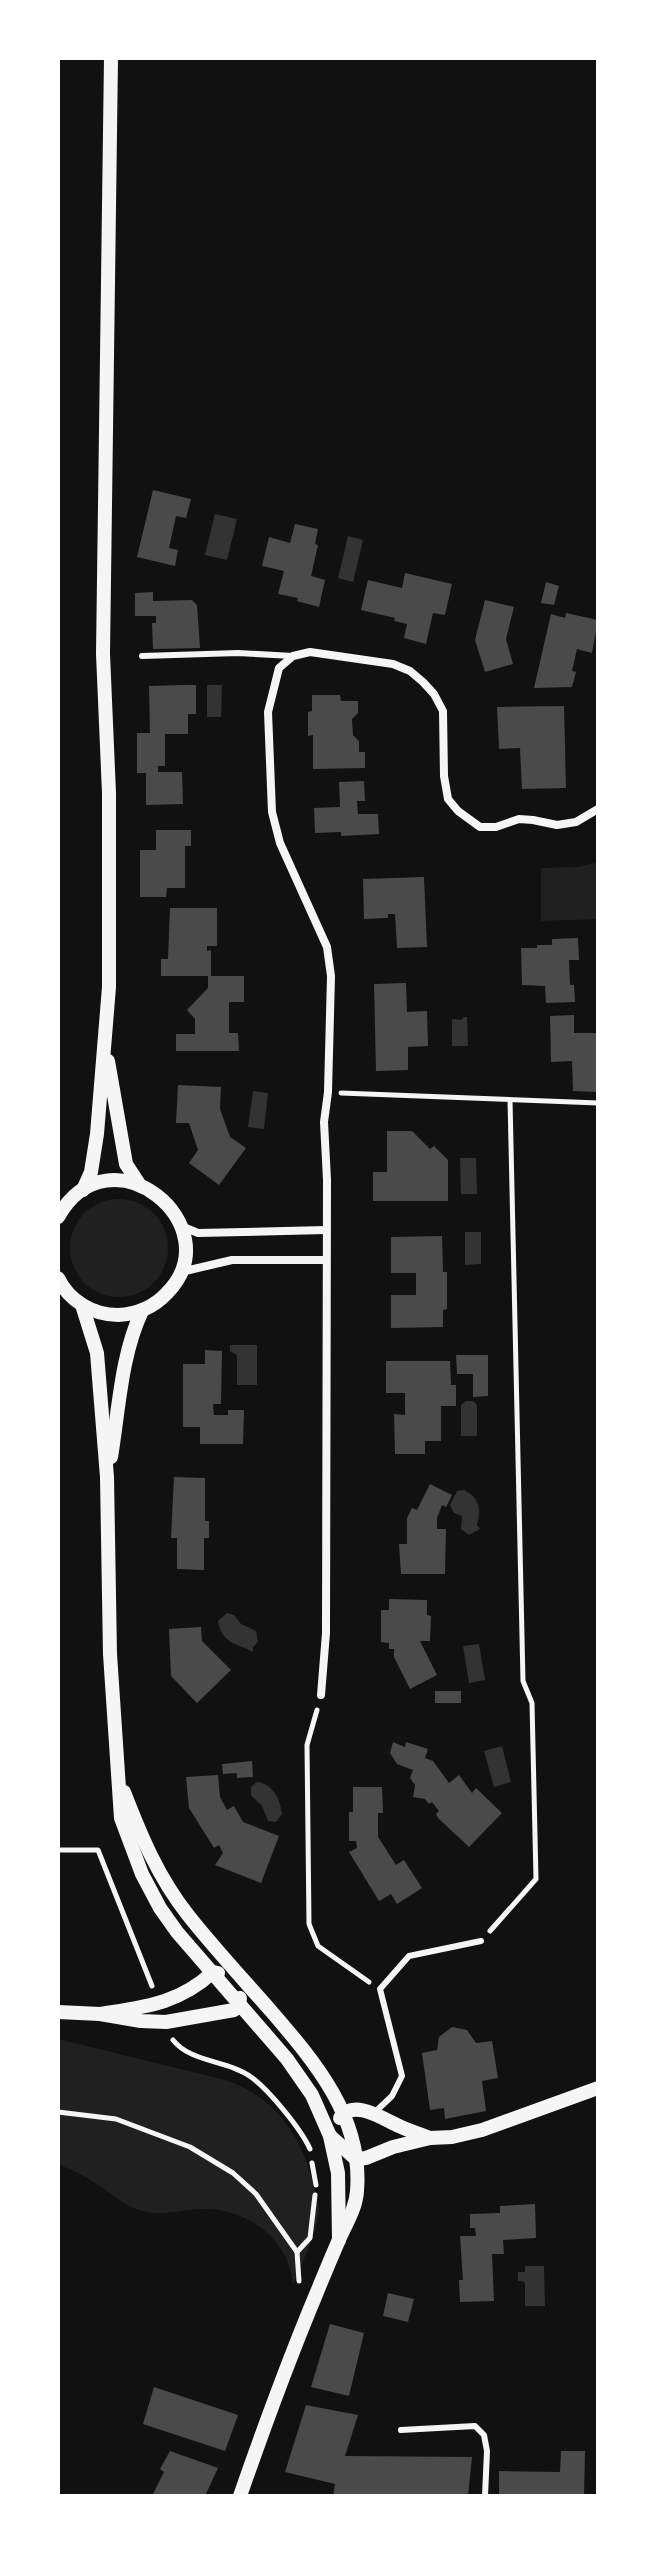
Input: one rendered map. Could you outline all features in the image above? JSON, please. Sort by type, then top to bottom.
[{"type":"street","points":[[83,1190],[91,1172],[97,1134],[109,987],[109,793],[103,654],[111,58]]},
{"type":"street","points":[[321,1695],[326,1633],[327,1180],[324,1122],[328,1092],[331,976],[327,947],[280,843],[272,812],[268,712],[279,668],[293,656],[310,652],[393,664],[410,671],[434,694],[443,711],[444,776],[448,799],[458,811],[480,827],[496,827],[519,819],[557,825],[576,822],[598,809]]},
{"type":"street","points":[[104,1037],[126,1164],[139,1184]]},
{"type":"street","points":[[58,1217],[72,1198],[83,1190],[110,1181],[139,1184],[157,1193],[172,1208],[181,1226],[184,1257],[172,1288],[159,1301],[127,1315],[96,1312],[82,1305],[70,1296],[58,1278]]},
{"type":"street","points":[[181,1226],[198,1233],[326,1230]]},
{"type":"street","points":[[180,1272],[232,1260],[326,1260]]},
{"type":"street","points":[[82,1305],[97,1353],[107,1477],[110,1654],[121,1818],[142,1874],[160,1908],[177,1932],[287,2059],[312,2095],[330,2136],[338,2173],[339,2240]]},
{"type":"street","points":[[107,1477],[126,1353],[142,1311]]},
{"type":"street","points":[[120,1782],[146,1848],[161,1877],[186,1913],[312,2058],[331,2085],[344,2113],[356,2159],[355,2200],[275,2397],[240,2496]]},
{"type":"street","points":[[100,2014],[159,2003],[182,1995],[213,1972],[240,1976]]},
{"type":"street","points":[[58,2012],[166,2022],[234,2010],[239,2004],[240,1976]]},
{"type":"street","points":[[330,2136],[356,2159],[366,2158],[393,2147],[430,2138],[482,2130],[598,2088]]},
{"type":"street","points":[[330,2136],[344,2113],[351,2109],[374,2113],[430,2138]]},
{"type":"lane","points":[[142,656],[238,653],[293,656]]},
{"type":"lane","points":[[374,2113],[392,2096],[402,2076],[380,1989],[409,1956],[481,1941]]},
{"type":"lane","points":[[401,2430],[475,2426],[484,2435],[487,2451],[485,2496]]},
{"type":"path","points":[[328,1092],[598,1103]]},
{"type":"path","points":[[481,1941],[536,1879],[532,1703],[523,1681],[510,1100]]},
{"type":"path","points":[[321,1695],[307,1745],[309,1924],[318,1946],[380,1989]]},
{"type":"path","points":[[58,1850],[98,1850],[155,1994]]},
{"type":"path","points":[[169,2030],[173,2042],[182,2051],[250,2076],[301,2132],[310,2148],[316,2185],[310,2238],[297,2252]]},
{"type":"path","points":[[58,2112],[116,2119],[190,2147],[233,2173],[256,2194],[297,2252],[299,2289]]},
{"type":"shaded area","points":[[215,514],[237,519],[227,560],[205,555]]},
{"type":"shaded area","points":[[348,536],[363,540],[353,582],[338,578]]},
{"type":"shaded area","points":[[207,685],[222,685],[221,717],[207,717]]},
{"type":"shaded area","points":[[598,862],[598,919],[541,921],[541,868],[579,867]]},
{"type":"shaded area","points":[[467,1017],[468,1046],[452,1046],[452,1019],[461,1020]]},
{"type":"shaded area","points":[[253,1091],[268,1093],[264,1129],[248,1127]]},
{"type":"shaded area","points":[[460,1158],[476,1158],[477,1194],[461,1194]]},
{"type":"shaded area","points":[[119,1199],[138,1203],[153,1214],[164,1229],[168,1248],[164,1267],[153,1282],[138,1293],[119,1297],[100,1293],[85,1282],[74,1267],[70,1248],[74,1229],[85,1214],[100,1203]]},
{"type":"shaded area","points":[[465,1232],[481,1232],[481,1264],[465,1265]]},
{"type":"shaded area","points":[[230,1345],[257,1345],[257,1385],[237,1385],[237,1355],[230,1351]]},
{"type":"shaded area","points":[[466,1401],[477,1405],[477,1436],[461,1436],[461,1405]]},
{"type":"shaded area","points":[[464,1490],[476,1500],[479,1509],[477,1525],[480,1529],[469,1535],[461,1529],[462,1516],[454,1513],[450,1505],[457,1491]]},
{"type":"shaded area","points":[[227,1613],[256,1631],[258,1642],[253,1652],[223,1635],[218,1621]]},
{"type":"shaded area","points":[[479,1644],[485,1680],[469,1683],[463,1646]]},
{"type":"shaded area","points":[[502,1746],[511,1782],[494,1787],[484,1751]]},
{"type":"shaded area","points":[[257,1782],[271,1789],[277,1798],[282,1814],[276,1822],[268,1821],[262,1806],[251,1795],[251,1787]]},
{"type":"shaded area","points":[[58,2039],[225,2080],[242,2087],[271,2107],[293,2134],[301,2150],[319,2206],[308,2250],[293,2284],[283,2253],[274,2240],[249,2220],[218,2210],[163,2213],[139,2210],[88,2178],[58,2164]]},
{"type":"shaded area","points":[[525,2266],[544,2266],[545,2306],[525,2306],[525,2282],[518,2281],[518,2272],[525,2272]]},
{"type":"building","points":[[153,490],[191,499],[186,518],[176,516],[169,548],[178,550],[175,566],[137,557]]},
{"type":"building","points":[[295,524],[318,529],[311,576],[325,580],[319,607],[278,594],[284,571],[262,566],[269,537],[290,543]]},
{"type":"building","points":[[405,573],[452,584],[445,615],[433,613],[426,644],[404,638],[407,624],[361,610],[368,580],[402,588]]},
{"type":"building","points":[[546,582],[559,586],[554,605],[541,603]]},
{"type":"building","points":[[153,592],[153,601],[192,600],[197,605],[200,648],[153,649],[152,623],[156,623],[156,616],[135,616],[135,593]]},
{"type":"building","points":[[485,600],[514,607],[506,639],[513,664],[485,672],[475,640]]},
{"type":"building","points":[[566,613],[598,620],[592,653],[577,649],[572,687],[534,688],[551,614],[565,618]]},
{"type":"building","points":[[196,685],[196,714],[188,714],[188,734],[165,734],[165,766],[158,766],[158,772],[182,772],[183,804],[146,805],[146,773],[137,773],[137,733],[150,733],[149,686]]},
{"type":"building","points":[[312,695],[340,695],[341,701],[358,701],[358,713],[352,719],[353,735],[359,741],[359,752],[365,752],[365,768],[313,769],[313,735],[308,736]]},
{"type":"building","points":[[564,706],[566,788],[522,789],[520,748],[499,749],[497,707]]},
{"type":"building","points":[[364,781],[365,801],[357,801],[358,814],[378,814],[379,834],[341,836],[341,832],[315,833],[314,808],[340,807],[339,782]]},
{"type":"building","points":[[156,830],[191,830],[191,846],[185,846],[185,888],[167,888],[166,897],[140,897],[140,850],[156,850]]},
{"type":"building","points":[[424,877],[427,947],[397,948],[395,914],[388,914],[388,918],[364,919],[363,879]]},
{"type":"building","points":[[170,908],[217,908],[217,946],[207,946],[207,951],[211,950],[211,976],[244,976],[244,1002],[229,1002],[229,1033],[238,1033],[239,1051],[176,1051],[176,1034],[195,1034],[195,1019],[187,1010],[208,988],[208,976],[161,976],[161,959],[168,959]]},
{"type":"building","points":[[578,938],[579,960],[569,960],[570,985],[574,985],[575,1002],[546,1003],[545,986],[522,985],[521,948],[552,945],[552,939]]},
{"type":"building","points":[[406,983],[407,1012],[427,1011],[428,1046],[408,1047],[408,1070],[376,1071],[374,984]]},
{"type":"building","points":[[574,1015],[574,1033],[598,1033],[598,1092],[573,1091],[572,1061],[551,1062],[550,1016]]},
{"type":"building","points":[[178,1085],[221,1087],[220,1109],[230,1137],[246,1148],[219,1185],[189,1163],[198,1150],[189,1123],[176,1123]]},
{"type":"building","points":[[387,1131],[412,1131],[430,1149],[434,1146],[448,1160],[448,1201],[373,1201],[373,1172],[387,1172]]},
{"type":"building","points":[[442,1236],[443,1272],[447,1272],[447,1309],[443,1310],[443,1327],[391,1328],[391,1295],[416,1295],[416,1273],[391,1273],[391,1237]]},
{"type":"building","points":[[205,1350],[222,1351],[221,1404],[213,1404],[214,1415],[228,1415],[228,1410],[244,1410],[243,1444],[200,1444],[200,1427],[183,1427],[183,1364],[205,1364]]},
{"type":"building","points":[[456,1355],[488,1355],[488,1396],[473,1397],[473,1374],[457,1374]]},
{"type":"building","points":[[386,1361],[450,1361],[451,1385],[456,1385],[456,1406],[441,1406],[441,1441],[425,1441],[425,1454],[395,1454],[394,1414],[405,1415],[405,1393],[386,1393]]},
{"type":"building","points":[[174,1477],[205,1478],[205,1521],[209,1521],[209,1538],[204,1538],[204,1570],[177,1569],[177,1538],[171,1538]]},
{"type":"building","points":[[430,1484],[452,1495],[446,1507],[442,1505],[437,1518],[437,1529],[446,1529],[445,1574],[401,1574],[399,1544],[407,1544],[407,1518],[412,1508],[417,1510]]},
{"type":"building","points":[[389,1599],[427,1600],[427,1615],[431,1616],[430,1641],[420,1641],[437,1675],[410,1689],[394,1657],[394,1649],[389,1649],[389,1643],[381,1642],[381,1610],[389,1610]]},
{"type":"building","points":[[201,1627],[202,1641],[231,1670],[197,1703],[171,1676],[169,1629]]},
{"type":"building","points":[[435,1691],[461,1691],[461,1703],[435,1703]]},
{"type":"building","points":[[393,1742],[405,1747],[406,1742],[428,1749],[425,1758],[433,1761],[449,1783],[459,1775],[472,1793],[476,1788],[502,1813],[469,1847],[438,1818],[436,1814],[439,1811],[432,1802],[429,1804],[425,1799],[413,1797],[415,1785],[410,1778],[413,1770],[397,1764],[390,1753]]},
{"type":"building","points":[[252,1761],[253,1777],[237,1778],[237,1773],[223,1774],[222,1764]]},
{"type":"building","points":[[218,1775],[220,1797],[227,1810],[234,1806],[243,1822],[279,1836],[261,1883],[215,1865],[223,1853],[219,1845],[214,1848],[189,1808],[186,1777]]},
{"type":"building","points":[[353,1787],[382,1787],[383,1813],[378,1813],[378,1837],[396,1865],[404,1860],[422,1888],[397,1904],[391,1894],[379,1901],[349,1852],[357,1848],[356,1841],[349,1841]]},
{"type":"building","points":[[452,2027],[467,2030],[476,2043],[492,2041],[498,2078],[482,2081],[486,2111],[445,2119],[444,2108],[430,2110],[422,2053],[437,2050],[439,2037]]},
{"type":"building","points":[[535,2204],[536,2238],[503,2240],[504,2254],[492,2254],[494,2301],[460,2302],[459,2280],[463,2280],[460,2236],[476,2236],[475,2228],[470,2228],[470,2214],[500,2213],[500,2206]]},
{"type":"building","points":[[388,2293],[414,2299],[408,2322],[383,2316]]},
{"type":"building","points":[[330,2324],[364,2333],[349,2396],[311,2387]]},
{"type":"building","points":[[154,2387],[238,2415],[225,2451],[143,2424]]},
{"type":"building","points":[[306,2405],[358,2415],[345,2456],[472,2457],[468,2496],[333,2496],[335,2484],[285,2472]]},
{"type":"building","points":[[170,2451],[218,2468],[205,2496],[152,2496],[164,2472],[160,2469]]},
{"type":"building","points":[[561,2451],[585,2451],[584,2496],[499,2496],[499,2471],[560,2472]]}]
